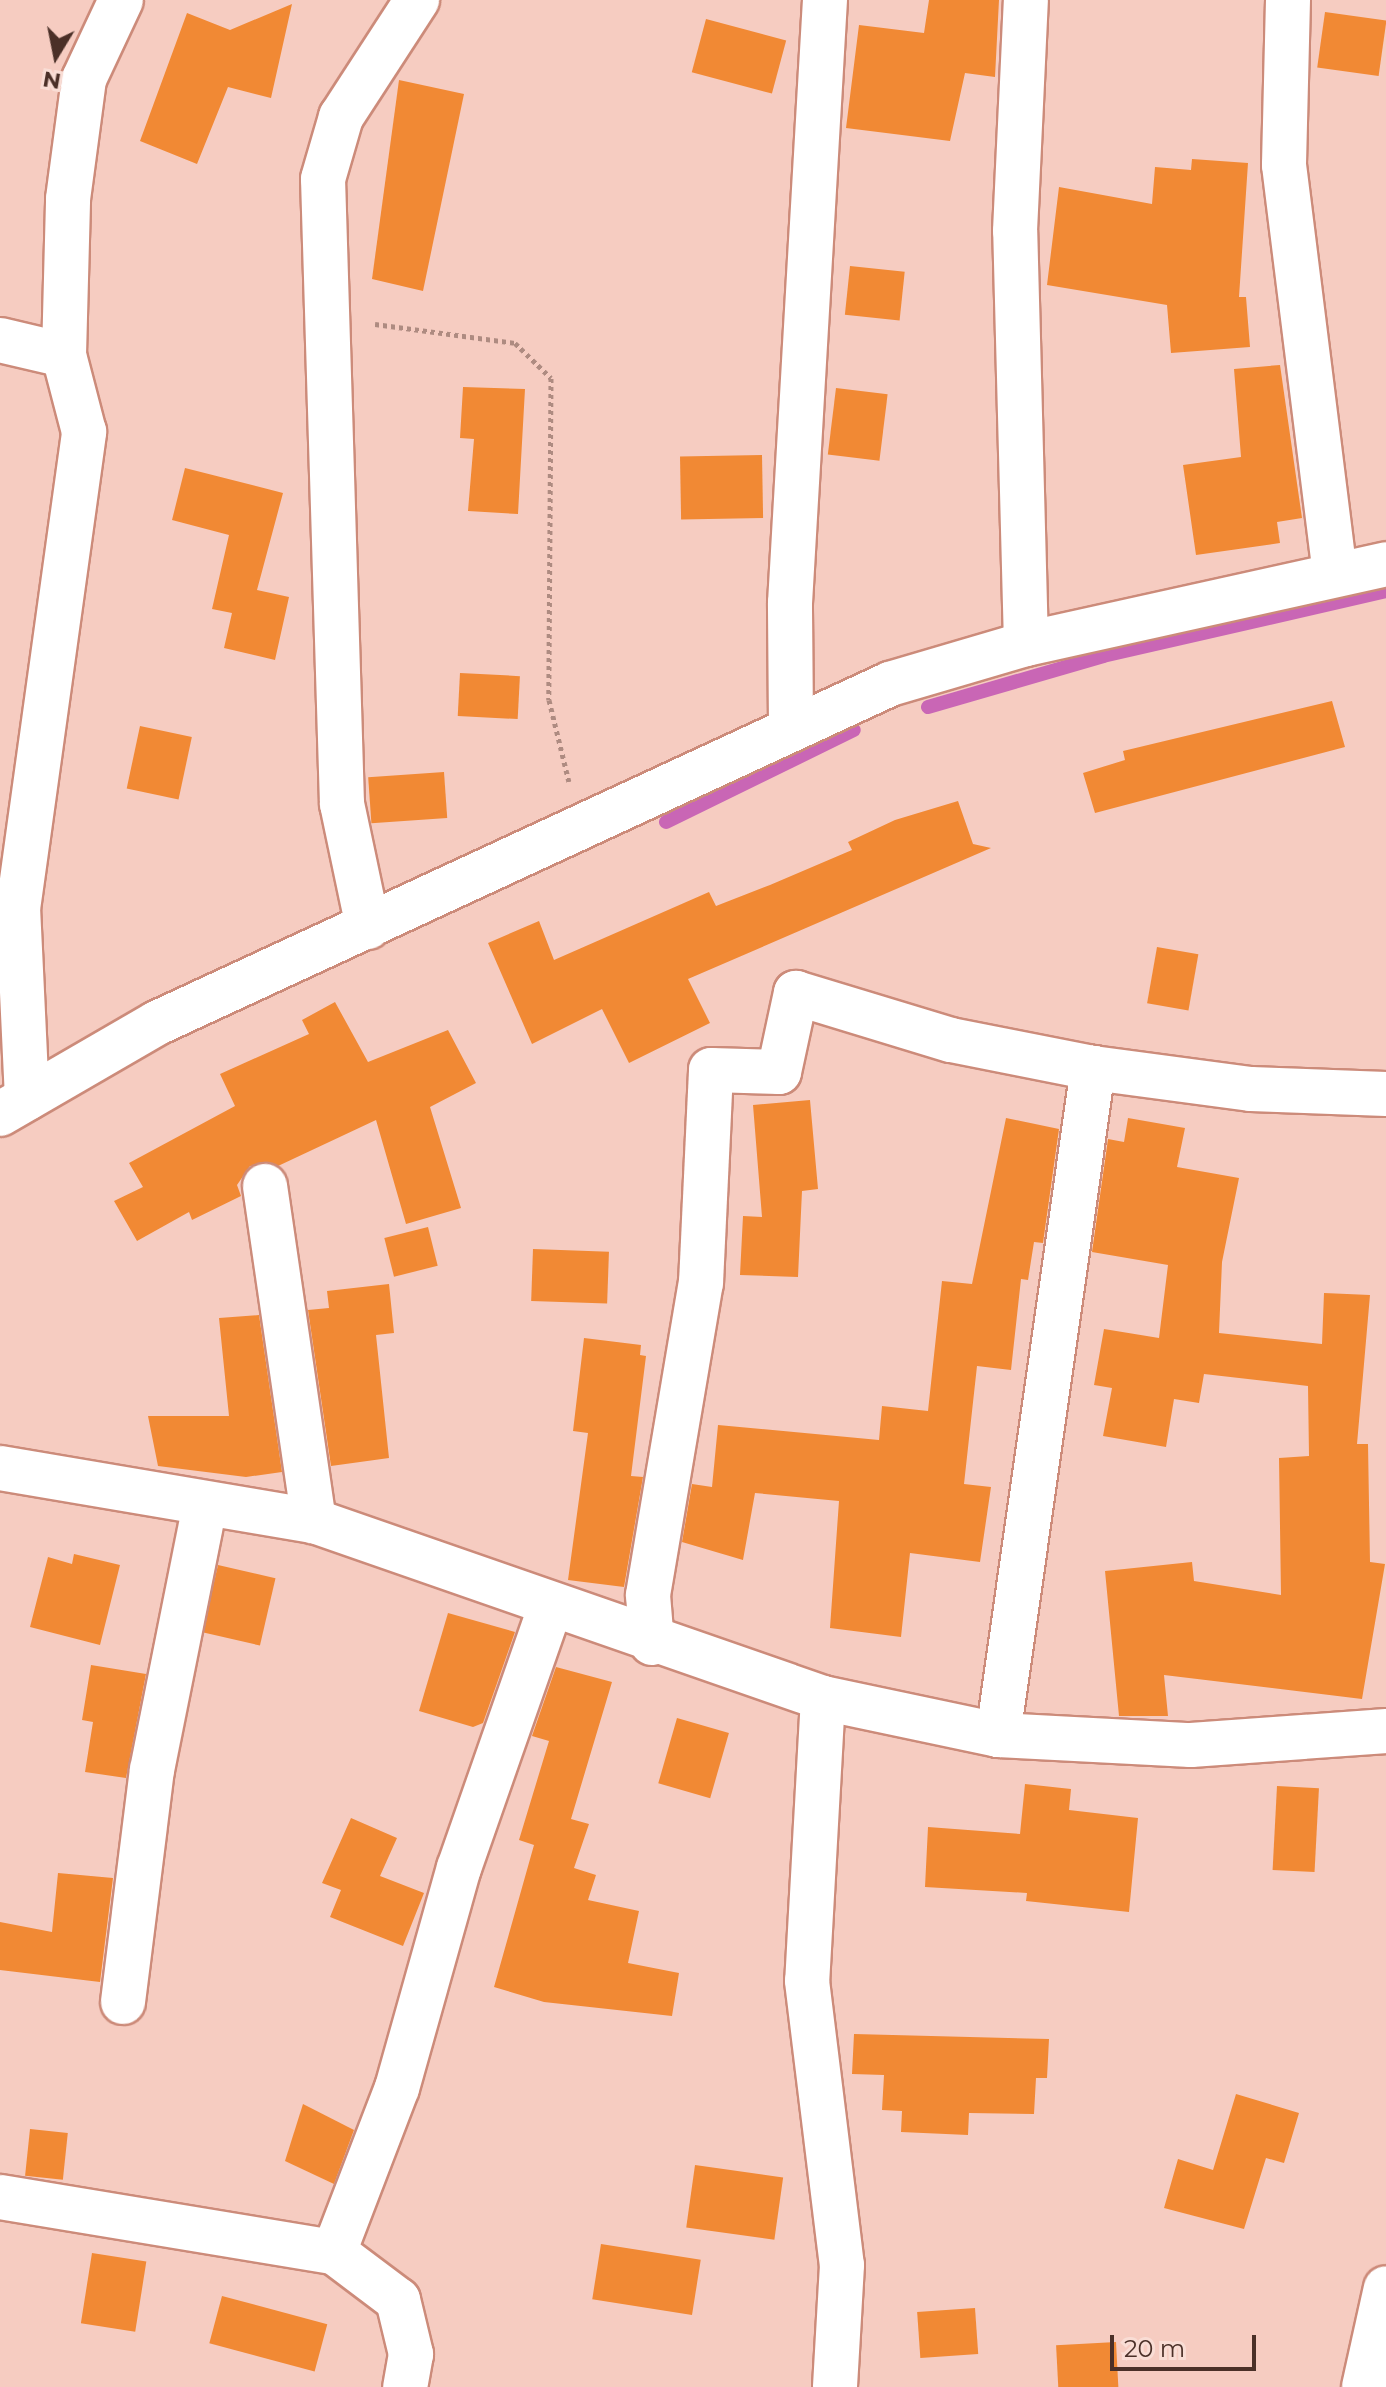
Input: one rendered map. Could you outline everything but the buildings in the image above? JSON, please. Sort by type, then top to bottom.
[{"type":"street","points":[[14,1106],[18,909],[84,432],[64,355],[68,199],[84,79],[121,0]]},
{"type":"street","points":[[368,927],[342,804],[324,318],[323,179],[341,117],[417,0]]},
{"type":"street","points":[[791,724],[790,603],[825,0]]},
{"type":"street","points":[[1026,0],[1015,231],[1026,644]]},
{"type":"street","points":[[1288,0],[1284,165],[1335,574]]},
{"type":"street","points":[[0,340],[64,355]]},
{"type":"street","points":[[14,1106],[157,1023],[580,830],[791,724],[890,684],[1026,644],[1386,564]]},
{"type":"street","points":[[652,1643],[648,1595],[701,1283],[711,1070],[779,1072],[796,993],[951,1040],[1093,1068],[1251,1089],[1386,1094]]},
{"type":"street","points":[[998,1735],[1093,1068]]},
{"type":"street","points":[[265,1186],[314,1521]]},
{"type":"street","points":[[0,1468],[314,1521],[408,1549],[550,1608],[823,1698],[998,1735],[1191,1745],[1386,1731]]},
{"type":"street","points":[[123,2002],[152,1770],[205,1504]]},
{"type":"street","points":[[334,2252],[397,2088],[459,1868],[550,1608]]},
{"type":"street","points":[[823,1698],[807,1981],[842,2265],[835,2387]]},
{"type":"street","points":[[0,2197],[334,2252],[398,2300],[411,2354],[405,2387]]},
{"type":"street","points":[[1364,2387],[1386,2288]]},
{"type":"path","points":[[324,318],[515,343],[551,378],[549,700],[580,830]]},
{"type":"waterway","points":[[928,707],[1103,656],[1386,591]]},
{"type":"waterway","points":[[666,822],[854,730]]}]
